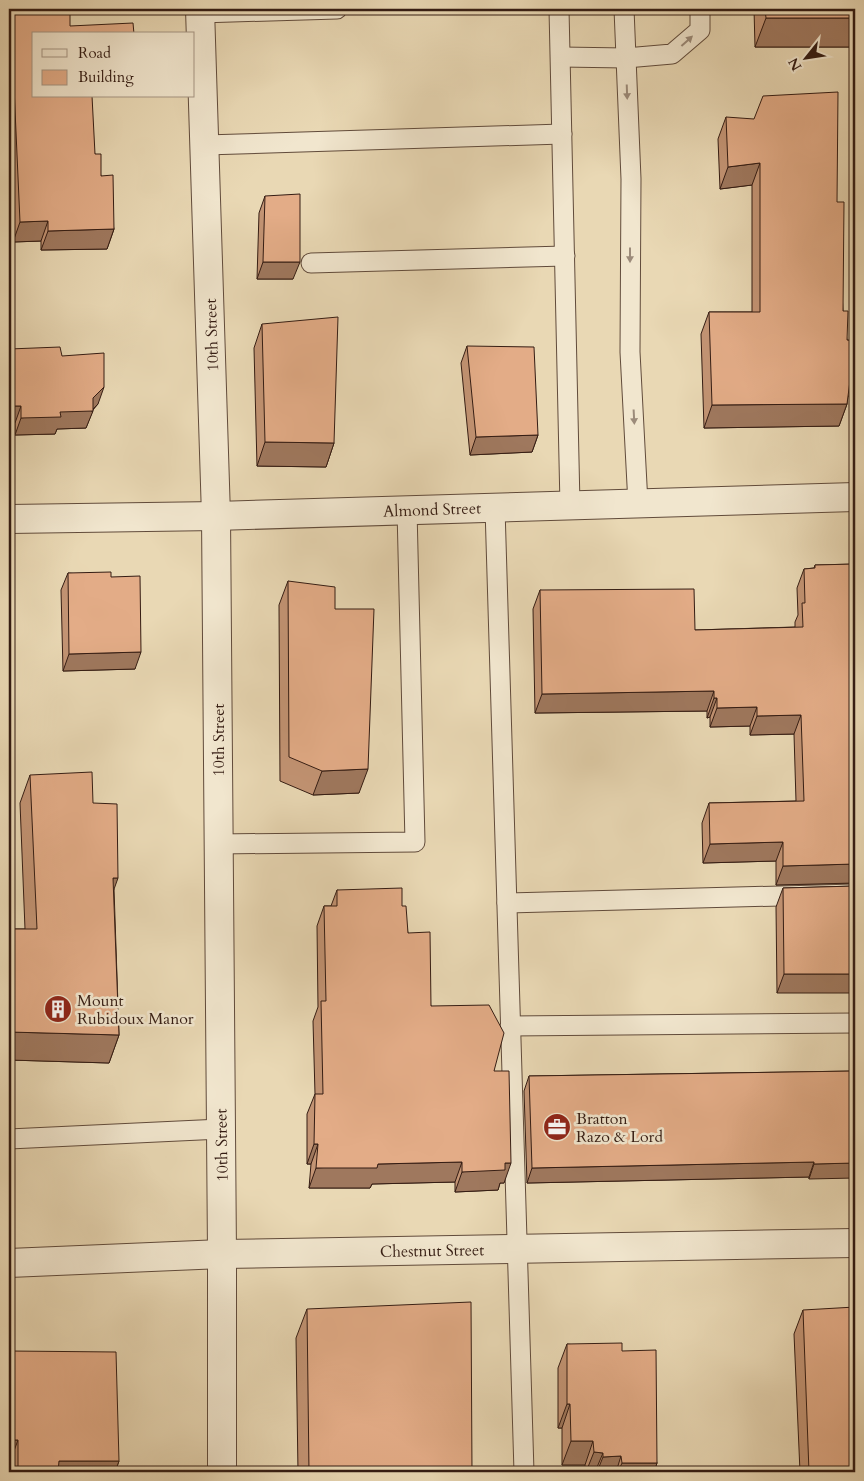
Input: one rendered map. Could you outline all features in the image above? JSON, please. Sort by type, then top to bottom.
[{"type":"street","name":"10th Street","points":[[200,11],[216,516],[222,1472]]},
{"type":"street","name":"Almond Street","points":[[9,519],[216,516],[855,497]]},
{"type":"street","name":"Chestnut Street","points":[[9,1263],[222,1254],[855,1243]]},
{"type":"lane","points":[[200,11],[337,9]]},
{"type":"lane","points":[[559,9],[570,505]]},
{"type":"lane","points":[[624,9],[631,179],[630,352],[638,504]]},
{"type":"lane","points":[[561,57],[626,58],[672,54],[700,30],[700,9]]},
{"type":"lane","points":[[205,145],[562,134]]},
{"type":"lane","points":[[311,263],[565,256]]},
{"type":"lane","points":[[495,508],[524,1472]]},
{"type":"lane","points":[[218,844],[415,842],[407,510]]},
{"type":"lane","points":[[506,903],[855,894]]},
{"type":"lane","points":[[510,1026],[855,1023]]},
{"type":"lane","points":[[9,1139],[221,1129]]},
{"type":"building","points":[[9,9],[70,9],[70,26],[133,23],[134,32],[32,32],[32,98],[92,98],[95,154],[101,154],[101,176],[113,175],[114,229],[48,231],[48,221],[20,222],[12,42],[9,42]]},
{"type":"building","points":[[765,9],[855,9],[855,18],[766,18]]},
{"type":"building","points":[[838,92],[837,202],[844,202],[843,311],[848,311],[847,340],[855,341],[855,373],[851,373],[847,404],[712,405],[709,312],[760,312],[760,163],[728,167],[726,117],[754,119],[763,96]]},
{"type":"building","points":[[300,194],[300,262],[263,262],[265,196]]},
{"type":"building","points":[[338,317],[334,443],[265,442],[262,324]]},
{"type":"building","points":[[467,346],[534,347],[538,435],[476,437]]},
{"type":"building","points":[[60,347],[62,356],[104,353],[104,387],[93,398],[93,411],[60,412],[61,417],[21,418],[21,406],[9,406],[9,349]]},
{"type":"building","points":[[855,564],[855,864],[783,866],[783,842],[710,844],[709,803],[804,801],[801,715],[757,716],[757,707],[717,708],[717,698],[714,698],[714,691],[542,694],[540,590],[694,589],[695,630],[803,627],[802,603],[805,603],[804,569],[815,568],[815,565]]},
{"type":"building","points":[[111,572],[111,577],[140,576],[141,652],[69,654],[68,573]]},
{"type":"building","points":[[288,581],[335,587],[335,609],[374,609],[368,769],[322,771],[289,757]]},
{"type":"building","points":[[92,772],[93,803],[117,804],[118,878],[113,878],[119,1035],[9,1032],[9,929],[37,929],[30,775]]},
{"type":"building","points":[[855,886],[855,974],[784,974],[783,888]]},
{"type":"building","points":[[402,888],[402,906],[406,906],[408,933],[430,932],[431,1006],[489,1005],[504,1033],[494,1071],[509,1071],[511,1163],[505,1163],[505,1170],[462,1172],[462,1162],[378,1164],[377,1168],[316,1168],[318,1144],[314,1144],[315,1094],[323,1094],[321,1001],[326,1001],[324,906],[337,906],[337,890]]},
{"type":"building","points":[[855,1071],[855,1163],[814,1164],[814,1162],[532,1168],[529,1076]]},
{"type":"building","points":[[471,1302],[472,1472],[309,1472],[307,1309]]},
{"type":"building","points":[[855,1307],[855,1472],[809,1472],[803,1310]]},
{"type":"building","points":[[622,1343],[622,1351],[656,1350],[657,1463],[622,1463],[621,1456],[603,1457],[603,1453],[594,1452],[593,1441],[571,1441],[570,1404],[567,1404],[567,1344]]},
{"type":"building","points":[[9,1348],[10,1351],[116,1352],[119,1461],[59,1461],[58,1472],[18,1472],[18,1440],[9,1440]]},
{"type":"place","name":"Mount Rubidoux Manor","points":[[58,1009]]},
{"type":"place","name":"Bratton Razo & Lord","points":[[557,1127]]}]
